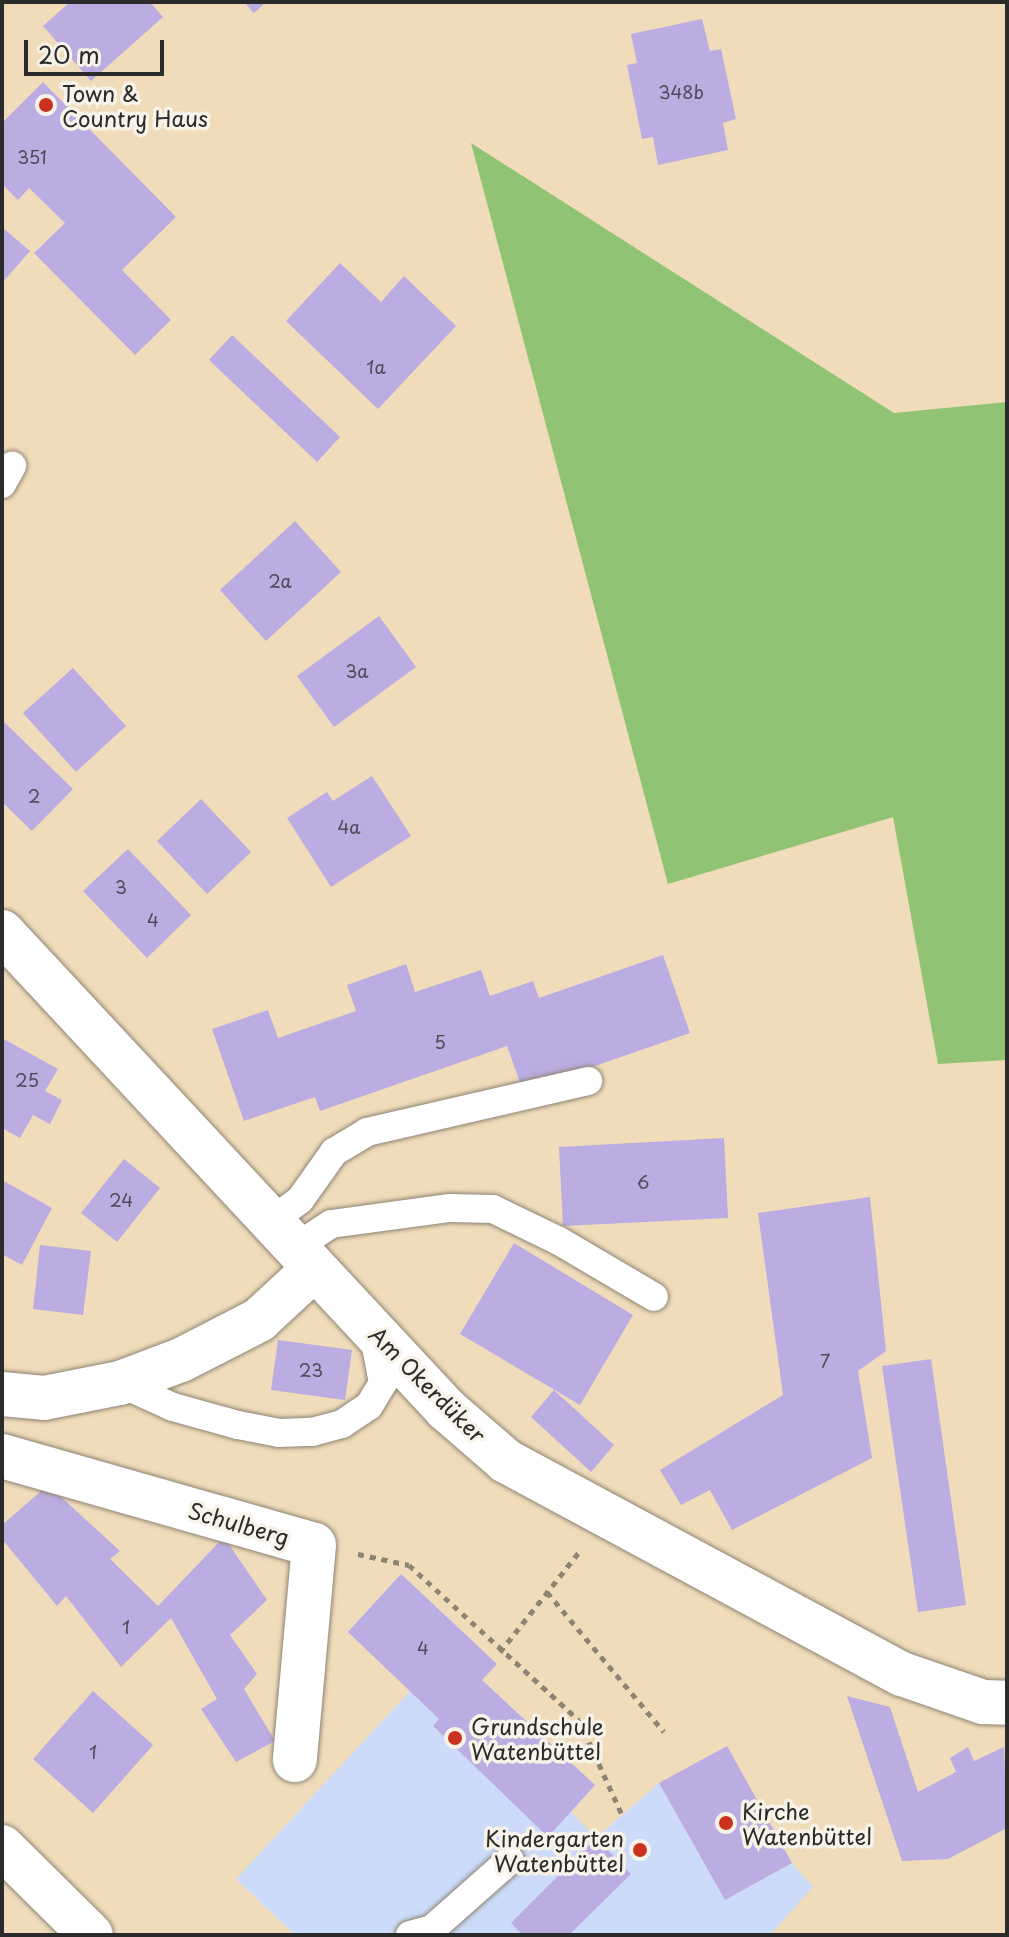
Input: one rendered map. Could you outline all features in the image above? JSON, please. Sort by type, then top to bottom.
[{"type":"street","name":"Am Okerdüker","points":[[2,932],[446,1409],[506,1461],[902,1674],[983,1702],[1007,1703]]},
{"type":"street","points":[[2,1394],[44,1398],[120,1383],[259,1320],[294,1245]]},
{"type":"street","name":"Schulberg","points":[[2,1456],[314,1545],[295,1760]]},
{"type":"street","points":[[2,1847],[91,1935]]},
{"type":"lane","points":[[294,1245],[300,1200],[334,1152],[367,1132],[588,1081]]},
{"type":"lane","points":[[294,1245],[331,1224],[450,1208],[493,1209],[559,1241],[654,1297]]},
{"type":"lane","points":[[120,1383],[173,1407],[238,1425],[279,1433],[312,1432],[342,1424],[369,1406],[383,1383],[382,1359],[372,1329]]},
{"type":"lane","points":[[410,1935],[432,1929],[510,1860]]},
{"type":"path","points":[[500,1652],[607,1516]]},
{"type":"path","points":[[314,1545],[409,1565],[500,1652],[579,1720],[622,1815]]},
{"type":"path","points":[[547,1592],[664,1732]]},
{"type":"shaded area","name":"Grundschule Watenbüttel","points":[[401,1574],[497,1664],[482,1680],[595,1785],[571,1812],[596,1838],[659,1783],[725,1900],[792,1863],[813,1887],[770,1935],[295,1935],[236,1879],[410,1691],[348,1632]]},
{"type":"green space","points":[[471,143],[894,413],[1007,402],[1007,1060],[938,1064],[893,817],[668,884]]},
{"type":"building","points":[[70,2],[150,2],[163,17],[91,81],[43,26]]},
{"type":"building","points":[[244,2],[266,2],[254,13]]},
{"type":"building","points":[[702,19],[710,51],[721,49],[736,119],[723,123],[728,150],[658,165],[653,137],[642,139],[627,65],[637,63],[631,34]]},
{"type":"building","points":[[43,82],[176,217],[122,270],[171,320],[135,355],[34,253],[65,223],[29,188],[18,200],[2,184],[2,123]]},
{"type":"building","points":[[2,227],[30,251],[2,283]]},
{"type":"building","points":[[340,263],[381,302],[404,276],[456,326],[378,409],[286,321]]},
{"type":"building","points":[[232,335],[340,437],[317,462],[209,360]]},
{"type":"building","points":[[295,521],[341,572],[266,641],[220,590]]},
{"type":"building","points":[[379,616],[416,667],[334,727],[297,676]]},
{"type":"building","points":[[73,668],[126,726],[76,772],[23,713]]},
{"type":"building","points":[[2,720],[73,789],[32,831],[2,802]]},
{"type":"building","points":[[372,776],[411,836],[331,887],[287,818],[327,792],[333,801]]},
{"type":"building","points":[[201,799],[251,852],[207,894],[157,841]]},
{"type":"building","points":[[128,849],[191,915],[147,958],[83,891]]},
{"type":"building","points":[[663,955],[690,1033],[523,1091],[507,1046],[320,1111],[315,1097],[244,1121],[212,1029],[268,1010],[278,1038],[356,1011],[347,985],[406,964],[415,992],[481,970],[490,996],[533,981],[539,998]]},
{"type":"building","points":[[2,1038],[58,1069],[45,1091],[62,1100],[50,1124],[33,1115],[20,1138],[2,1128]]},
{"type":"building","points":[[724,1138],[728,1218],[563,1226],[559,1147]]},
{"type":"building","points":[[124,1159],[160,1188],[117,1242],[81,1213]]},
{"type":"building","points":[[2,1180],[52,1208],[22,1265],[2,1254]]},
{"type":"building","points":[[870,1197],[886,1351],[858,1371],[872,1458],[732,1530],[710,1490],[681,1505],[660,1470],[783,1395],[758,1213]]},
{"type":"building","points":[[514,1243],[633,1315],[580,1405],[460,1334]]},
{"type":"building","points":[[40,1245],[91,1251],[83,1315],[33,1309]]},
{"type":"building","points":[[278,1340],[352,1350],[345,1400],[271,1390]]},
{"type":"building","points":[[931,1359],[966,1605],[918,1612],[882,1366]]},
{"type":"building","points":[[554,1390],[614,1445],[591,1472],[531,1417]]},
{"type":"building","points":[[48,1485],[120,1551],[110,1559],[158,1606],[224,1537],[267,1600],[230,1635],[257,1674],[244,1689],[275,1741],[236,1762],[201,1709],[217,1699],[171,1618],[121,1667],[66,1596],[57,1606],[2,1539],[2,1525]]},
{"type":"building","points":[[401,1574],[497,1664],[482,1680],[595,1785],[548,1837],[433,1726],[439,1719],[348,1632]]},
{"type":"building","points":[[93,1691],[153,1745],[93,1813],[33,1759]]},
{"type":"building","points":[[847,1696],[890,1707],[918,1792],[956,1772],[950,1758],[968,1747],[974,1761],[1004,1747],[1007,1828],[948,1859],[902,1861]]},
{"type":"building","name":"Kirche Watenbüttel","points":[[727,1746],[792,1863],[725,1900],[659,1783]]},
{"type":"building","points":[[596,1838],[631,1874],[569,1935],[523,1935],[511,1923]]},
{"type":"place","name":"Town & Country Haus","points":[[46,105]]},
{"type":"place","name":"Grundschule Watenbüttel","points":[[455,1738]]},
{"type":"place","name":"Kirche Watenbüttel","points":[[726,1823]]},
{"type":"place","name":"Kindergarten Watenbüttel","points":[[640,1850]]}]
